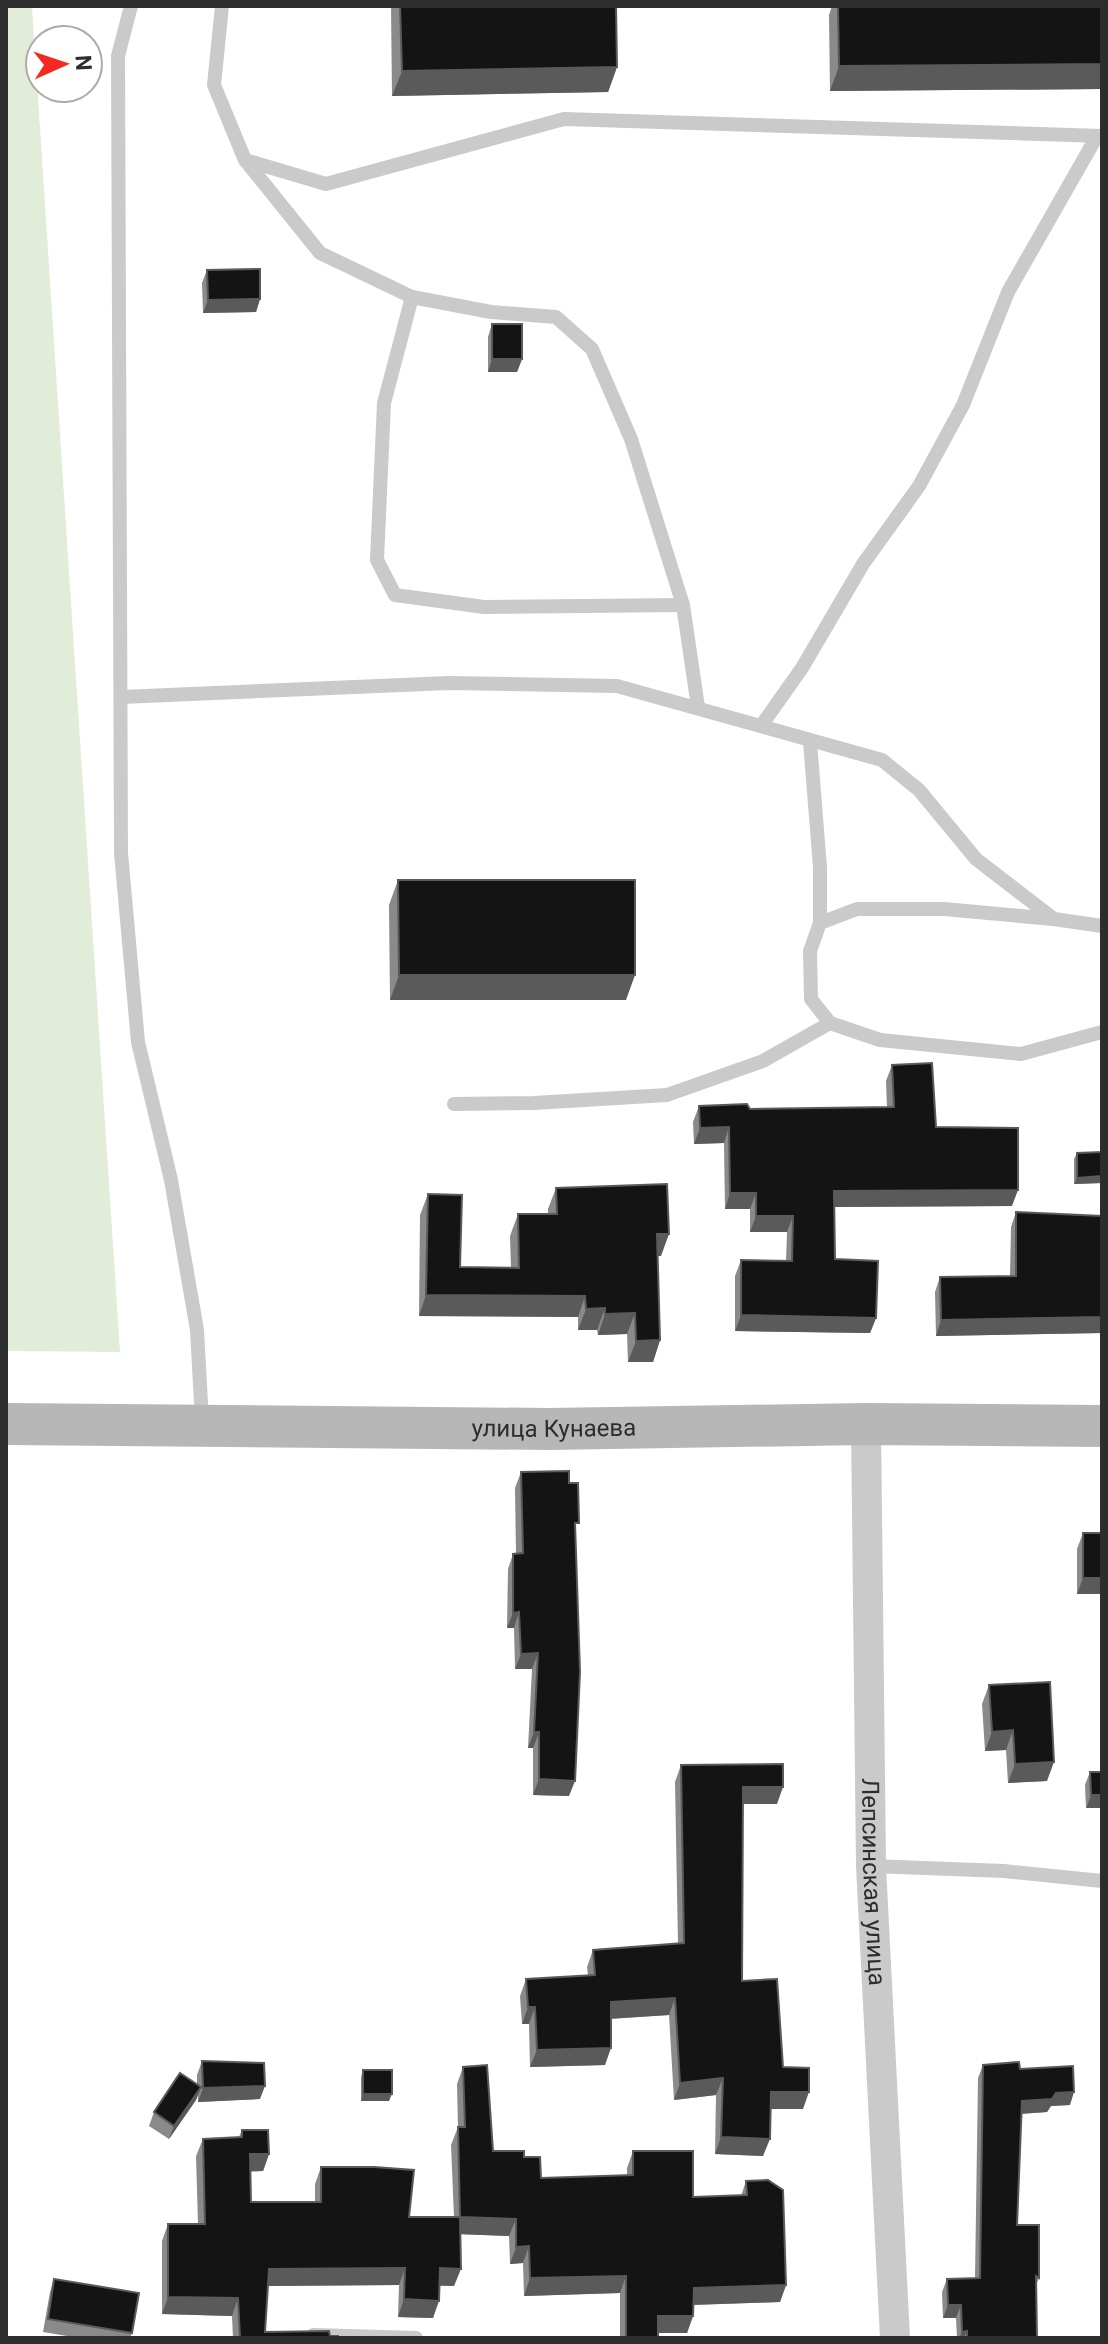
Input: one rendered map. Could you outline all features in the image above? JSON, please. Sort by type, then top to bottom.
[{"type":"main road","name":"улица Кунаева","points":[[6,1424],[549,1429],[866,1424],[1102,1426]]},
{"type":"street","name":"Лепсинская улица","points":[[866,1424],[871,1866],[895,2338]]},
{"type":"lane","points":[[131,6],[118,56],[121,853],[138,1042],[171,1180],[197,1330],[202,1425]]},
{"type":"lane","points":[[222,6],[214,85],[245,160],[320,253],[412,297],[491,312],[556,317],[592,349],[631,439],[683,605],[698,707]]},
{"type":"lane","points":[[245,160],[326,184],[564,119],[1100,136],[1008,292],[963,405],[919,486],[863,564],[802,668],[761,726]]},
{"type":"lane","points":[[412,297],[384,403],[377,560],[395,595],[484,607],[683,605]]},
{"type":"lane","points":[[121,697],[449,683],[617,686],[882,760],[919,790],[976,859],[1054,919]]},
{"type":"lane","points":[[810,742],[820,867],[820,923],[810,951],[811,999],[830,1023],[880,1040],[1021,1054],[1102,1032]]},
{"type":"lane","points":[[820,923],[857,909],[944,909],[1102,926]]},
{"type":"lane","points":[[454,1104],[667,1095],[763,1061],[830,1023]]},
{"type":"lane","points":[[871,1866],[1004,1871],[1102,1881]]},
{"type":"lane","points":[[299,2335],[416,2338]]},
{"type":"green space","points":[[6,6],[32,6],[33,24],[24,24],[24,104],[38,104],[120,1352],[6,1351]]},
{"type":"building","points":[[400,6],[616,6],[617,67],[402,71]]},
{"type":"building","points":[[838,6],[1102,6],[1102,64],[839,66]]},
{"type":"building","points":[[260,269],[260,299],[208,300],[207,270]]},
{"type":"building","points":[[492,324],[522,324],[522,359],[492,359]]},
{"type":"building","points":[[398,880],[635,880],[635,975],[399,975]]},
{"type":"building","points":[[932,1063],[936,1127],[1018,1128],[1018,1190],[834,1191],[835,1259],[878,1261],[876,1318],[741,1315],[741,1260],[792,1261],[793,1216],[756,1216],[756,1193],[730,1193],[729,1127],[700,1128],[699,1106],[747,1104],[750,1109],[894,1107],[892,1065]]},
{"type":"building","points":[[1102,1152],[1102,1176],[1077,1178],[1077,1153]]},
{"type":"building","points":[[667,1184],[669,1234],[657,1234],[660,1340],[636,1341],[635,1313],[605,1314],[605,1308],[586,1309],[585,1296],[426,1295],[428,1194],[462,1195],[460,1267],[519,1268],[518,1214],[557,1214],[556,1188]]},
{"type":"building","points":[[1016,1212],[1102,1216],[1102,1317],[941,1320],[940,1277],[1016,1276]]},
{"type":"building","points":[[569,1471],[569,1483],[578,1483],[579,1523],[575,1523],[580,1672],[575,1781],[539,1779],[539,1732],[534,1732],[538,1653],[521,1654],[519,1612],[513,1613],[513,1554],[523,1553],[521,1472]]},
{"type":"building","points":[[1083,1533],[1102,1533],[1102,1578],[1083,1578]]},
{"type":"building","points":[[1050,1682],[1054,1762],[1015,1764],[1013,1730],[992,1732],[989,1685]]},
{"type":"building","points":[[783,1764],[783,1787],[743,1787],[742,1981],[777,1979],[783,2067],[809,2068],[809,2092],[771,2092],[770,2139],[721,2137],[723,2078],[680,2083],[675,1998],[611,2002],[611,2048],[537,2050],[535,2007],[528,2007],[526,1979],[595,1975],[593,1950],[684,1943],[681,1765]]},
{"type":"building","points":[[1090,1772],[1102,1772],[1102,1795],[1091,1795]]},
{"type":"building","points":[[202,2061],[264,2063],[265,2086],[203,2088]]},
{"type":"building","points":[[1019,2062],[1020,2069],[1073,2066],[1074,2092],[1056,2093],[1052,2099],[1022,2101],[1017,2225],[1039,2225],[1037,2338],[967,2337],[967,2331],[962,2332],[961,2305],[948,2305],[947,2279],[980,2278],[983,2065]]},
{"type":"building","points":[[487,2065],[493,2151],[524,2151],[524,2157],[540,2157],[541,2178],[633,2175],[633,2151],[693,2151],[693,2197],[747,2195],[746,2181],[768,2180],[783,2190],[786,2285],[694,2288],[693,2316],[658,2316],[658,2338],[626,2338],[626,2276],[530,2278],[529,2246],[516,2247],[516,2219],[460,2217],[458,2127],[465,2127],[463,2067]]},
{"type":"building","points":[[363,2070],[392,2070],[392,2094],[363,2094]]},
{"type":"building","points":[[180,2073],[201,2087],[174,2126],[154,2112]]},
{"type":"building","points":[[242,2130],[268,2130],[269,2154],[250,2154],[251,2202],[321,2202],[321,2167],[414,2170],[409,2217],[460,2217],[461,2269],[440,2268],[439,2301],[404,2299],[405,2268],[269,2269],[265,2332],[329,2331],[330,2336],[338,2338],[240,2338],[238,2298],[168,2297],[168,2224],[205,2224],[203,2139],[242,2137]]},
{"type":"building","points":[[54,2279],[139,2293],[132,2333],[48,2319]]}]
